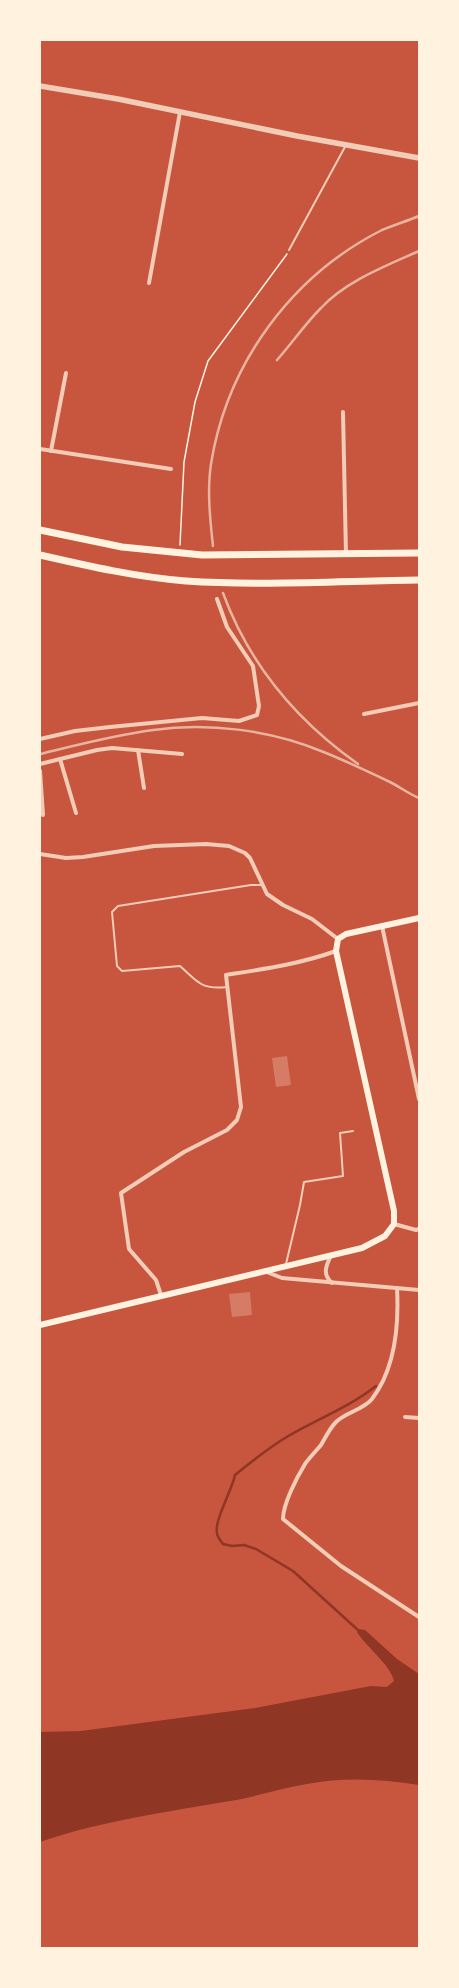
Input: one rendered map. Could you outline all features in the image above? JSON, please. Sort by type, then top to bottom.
[{"type":"main road","points":[[40,530],[122,547],[202,555],[346,555],[419,553]]},
{"type":"main road","points":[[40,556],[116,573],[186,581],[419,580]]},
{"type":"main road","points":[[40,1325],[362,1248],[385,1236],[394,1224],[394,1211],[336,951],[338,938],[346,934],[419,918]]},
{"type":"street","points":[[40,86],[110,98],[419,158]]},
{"type":"street","points":[[149,283],[180,112]]},
{"type":"street","points":[[51,451],[66,373]]},
{"type":"street","points":[[343,412],[346,555]]},
{"type":"street","points":[[40,449],[171,469]]},
{"type":"street","points":[[40,739],[75,731],[125,725],[202,718],[239,721],[251,719],[257,715],[259,712],[253,666],[227,626],[217,599]]},
{"type":"street","points":[[364,714],[419,703]]},
{"type":"street","points":[[40,764],[112,748],[182,754]]},
{"type":"street","points":[[138,750],[144,788]]},
{"type":"street","points":[[60,759],[76,813]]},
{"type":"street","points":[[40,771],[44,815]]},
{"type":"street","points":[[40,854],[66,858],[83,857],[154,846],[206,844],[229,846],[244,853],[250,858],[261,885],[267,894],[283,905],[312,919],[338,938]]},
{"type":"street","points":[[382,926],[418,1085],[419,1099]]},
{"type":"street","points":[[161,1295],[156,1280],[129,1248],[121,1193],[184,1152],[220,1135],[236,1120],[241,1107],[226,975],[282,967],[307,961],[336,951]]},
{"type":"street","points":[[394,1224],[416,1230],[419,1229]]},
{"type":"street","points":[[331,1255],[325,1269],[327,1278],[333,1283]]},
{"type":"street","points":[[264,1271],[277,1277],[419,1290]]},
{"type":"street","points":[[397,1288],[398,1310],[394,1347],[386,1372],[370,1401],[336,1422],[317,1451],[306,1463],[283,1510],[283,1519],[341,1566],[419,1617]]},
{"type":"street","points":[[405,1417],[419,1418]]},
{"type":"lane","points":[[289,250],[346,145]]},
{"type":"lane","points":[[227,987],[212,989],[203,986],[180,966],[122,971],[118,966],[112,912],[118,906],[251,885],[261,885]]},
{"type":"lane","points":[[286,1266],[304,1182],[343,1176],[340,1133],[353,1131]]},
{"type":"path","points":[[180,547],[184,462],[195,402],[208,361],[284,260],[289,250]]},
{"type":"shaded area","points":[[359,1629],[365,1630],[397,1659],[419,1674],[419,1785],[391,1781],[363,1780],[335,1780],[321,1782],[86,1828],[40,1842],[40,1732],[81,1731],[255,1708],[371,1686],[387,1687],[394,1681],[392,1675],[383,1662],[361,1638],[357,1632]]},
{"type":"building","points":[[287,1056],[291,1085],[276,1087],[272,1058]]},
{"type":"building","points":[[250,1292],[252,1315],[232,1317],[229,1294]]},
{"type":"waterway","points":[[359,1631],[293,1571],[256,1549],[244,1545],[232,1546],[223,1544],[218,1536],[217,1528],[218,1521],[235,1475],[265,1451],[285,1438],[354,1401],[376,1386]]},
{"type":"railway","points":[[213,546],[209,494],[211,464],[219,427],[232,392],[248,358],[268,327],[292,298],[319,272],[349,249],[382,230],[419,216]]},
{"type":"railway","points":[[277,360],[315,314],[331,298],[367,275],[419,251]]},
{"type":"railway","points":[[223,593],[246,643],[277,689],[314,729],[358,764]]},
{"type":"railway","points":[[40,754],[110,737],[153,730],[195,727],[238,730],[281,738],[321,751],[390,782],[419,798]]}]
